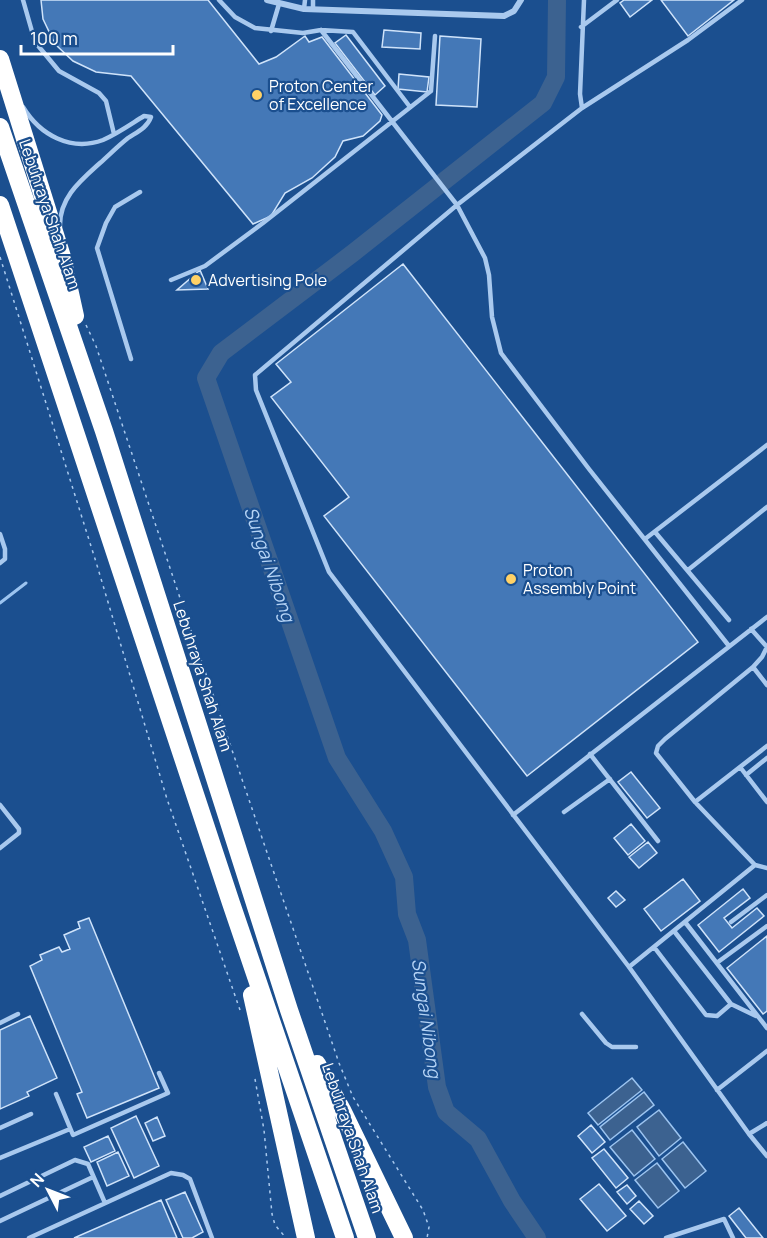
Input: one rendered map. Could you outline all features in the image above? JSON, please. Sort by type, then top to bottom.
[{"type":"highway","points":[[0,57],[62,257],[73,308],[94,376],[104,431]]},
{"type":"highway","name":"Lebuhraya Shah Alam","points":[[0,127],[104,431],[293,1020],[367,1238]]},
{"type":"highway","points":[[0,205],[231,903],[345,1238]]},
{"type":"highway","points":[[231,903],[306,1238]]},
{"type":"highway","points":[[293,1020],[342,1110],[404,1238]]},
{"type":"street","points":[[267,0],[304,9],[504,16],[514,11],[521,0]]},
{"type":"lane","points":[[23,0],[35,42],[59,71],[99,93],[106,101],[114,134]]},
{"type":"lane","points":[[219,0],[235,17],[255,28],[303,33],[321,30],[353,32],[410,107]]},
{"type":"lane","points":[[304,9],[305,0]]},
{"type":"lane","points":[[313,9],[314,0]]},
{"type":"lane","points":[[582,108],[580,94],[581,27],[584,0]]},
{"type":"lane","points":[[581,27],[617,0]]},
{"type":"lane","points":[[742,0],[688,40],[582,108],[457,205],[259,370],[255,375],[255,390],[329,572],[767,1156]]},
{"type":"lane","points":[[271,31],[279,4]]},
{"type":"lane","points":[[321,30],[452,196],[485,258],[489,276],[492,317],[501,353],[729,646]]},
{"type":"lane","points":[[171,280],[205,266],[431,91],[435,36]]},
{"type":"lane","points":[[0,57],[24,109],[42,131],[63,141],[91,143],[114,134],[144,116],[151,117],[149,124],[126,139],[76,184],[65,202],[60,219],[62,257]]},
{"type":"lane","points":[[131,359],[97,248],[105,223],[115,207],[140,192]]},
{"type":"lane","points":[[645,540],[767,445]]},
{"type":"lane","points":[[688,570],[767,507]]},
{"type":"lane","points":[[655,532],[729,620]]},
{"type":"lane","points":[[0,534],[5,549],[5,559],[0,563]]},
{"type":"lane","points":[[513,815],[767,617]]},
{"type":"lane","points":[[751,629],[767,647],[762,657],[753,667],[665,739],[656,753],[695,802],[755,865],[767,868]]},
{"type":"lane","points":[[753,667],[767,685]]},
{"type":"lane","points":[[695,802],[767,746]]},
{"type":"lane","points":[[590,754],[658,841]]},
{"type":"lane","points":[[746,774],[767,758]]},
{"type":"lane","points":[[740,767],[767,802]]},
{"type":"lane","points":[[564,812],[610,780]]},
{"type":"lane","points":[[0,805],[19,833],[0,848]]},
{"type":"lane","points":[[628,968],[755,865]]},
{"type":"lane","points":[[731,922],[767,895]]},
{"type":"lane","points":[[685,922],[767,1028]]},
{"type":"lane","points":[[718,962],[767,926]]},
{"type":"lane","points":[[674,931],[731,1004],[756,1016]]},
{"type":"lane","points":[[654,947],[706,1016],[717,1016],[731,1004]]},
{"type":"lane","points":[[0,1023],[18,1014]]},
{"type":"lane","points":[[582,1014],[612,1047],[636,1047]]},
{"type":"lane","points":[[717,1090],[767,1051]]},
{"type":"lane","points":[[56,1095],[73,1135],[168,1093],[159,1072]]},
{"type":"lane","points":[[0,1128],[31,1113]]},
{"type":"lane","points":[[749,1134],[767,1123]]},
{"type":"lane","points":[[0,1158],[70,1129]]},
{"type":"lane","points":[[0,1196],[75,1160],[88,1164],[105,1203]]},
{"type":"lane","points":[[28,1238],[171,1173],[183,1175],[189,1179],[212,1238]]},
{"type":"lane","points":[[0,1221],[93,1177]]},
{"type":"lane","points":[[666,1238],[724,1220],[733,1238]]},
{"type":"path","points":[[0,257],[167,798],[241,1015]]},
{"type":"path","points":[[73,308],[90,329],[96,346],[339,1063],[353,1097],[423,1210],[429,1227],[428,1238]]},
{"type":"path","points":[[255,1076],[264,1130],[272,1214],[275,1225],[286,1238]]},
{"type":"water","points":[[632,1078],[642,1090],[598,1125],[588,1113]]},
{"type":"water","points":[[644,1092],[654,1105],[610,1140],[600,1127]]},
{"type":"water","points":[[659,1110],[681,1138],[659,1156],[637,1127]]},
{"type":"water","points":[[632,1130],[655,1159],[634,1176],[610,1147]]},
{"type":"water","points":[[683,1142],[706,1171],[685,1188],[662,1159]]},
{"type":"water","points":[[657,1163],[679,1191],[658,1208],[635,1180]]},
{"type":"building","name":"Proton Center of Excellence","points":[[41,0],[208,0],[259,64],[276,57],[305,36],[309,42],[322,37],[382,115],[380,121],[363,136],[343,141],[335,157],[312,178],[285,193],[271,216],[253,224],[131,76],[96,72],[73,61],[55,44],[43,19]]},
{"type":"building","points":[[624,0],[652,0],[630,17],[620,3]]},
{"type":"building","points":[[661,0],[734,0],[688,36]]},
{"type":"building","points":[[384,30],[421,33],[420,49],[382,47]]},
{"type":"building","points":[[346,35],[385,86],[375,95],[335,43]]},
{"type":"building","points":[[440,36],[481,39],[477,107],[436,105]]},
{"type":"building","points":[[399,74],[429,77],[427,92],[398,89]]},
{"type":"building","name":"Proton Assembly Point","points":[[403,264],[698,642],[527,776],[324,516],[349,497],[271,397],[291,382],[276,364]]},
{"type":"building","name":"Advertising Pole","points":[[200,270],[208,289],[177,290]]},
{"type":"building","points":[[631,772],[660,808],[647,818],[618,782]]},
{"type":"building","points":[[631,824],[645,841],[628,855],[614,838]]},
{"type":"building","points":[[648,842],[657,853],[639,868],[629,857]]},
{"type":"building","points":[[683,879],[700,901],[661,931],[644,909]]},
{"type":"building","points":[[743,889],[750,898],[724,918],[732,928],[757,908],[764,916],[719,952],[698,925]]},
{"type":"building","points":[[616,891],[625,900],[616,907],[608,898]]},
{"type":"building","points":[[89,918],[159,1088],[87,1118],[77,1094],[82,1092],[30,966],[42,960],[40,955],[59,947],[62,952],[70,949],[64,935],[80,928],[78,922]]},
{"type":"building","points":[[767,936],[767,1011],[763,1014],[727,968]]},
{"type":"building","points":[[30,1016],[57,1078],[27,1092],[29,1096],[0,1109],[0,1030]]},
{"type":"building","points":[[136,1116],[159,1166],[134,1178],[111,1128]]},
{"type":"building","points":[[157,1117],[165,1136],[153,1141],[145,1123]]},
{"type":"building","points":[[591,1125],[605,1142],[592,1153],[578,1136]]},
{"type":"building","points":[[108,1136],[115,1151],[91,1162],[84,1147]]},
{"type":"building","points":[[604,1149],[628,1178],[616,1188],[592,1158]]},
{"type":"building","points":[[118,1152],[129,1176],[107,1186],[97,1162]]},
{"type":"building","points":[[599,1184],[626,1216],[607,1231],[580,1199]]},
{"type":"building","points":[[627,1185],[636,1196],[627,1204],[617,1192]]},
{"type":"building","points":[[185,1192],[203,1232],[192,1238],[183,1238],[166,1200]]},
{"type":"building","points":[[161,1200],[177,1238],[74,1238]]},
{"type":"building","points":[[639,1201],[653,1216],[644,1224],[630,1209]]},
{"type":"building","points":[[739,1208],[763,1238],[746,1238],[729,1216]]},
{"type":"waterway","name":"Sungai Nibong","points":[[537,1238],[512,1201],[478,1139],[446,1112],[437,1087],[417,940],[407,914],[404,877],[383,831],[337,758],[206,378],[221,353],[353,253],[543,103],[556,77],[557,0]]},
{"type":"waterway","points":[[0,603],[26,583]]},
{"type":"place","name":"Proton Center of Excellence","points":[[257,95]]},
{"type":"place","name":"Advertising Pole","points":[[196,280]]},
{"type":"place","name":"Proton Assembly Point","points":[[511,579]]}]
